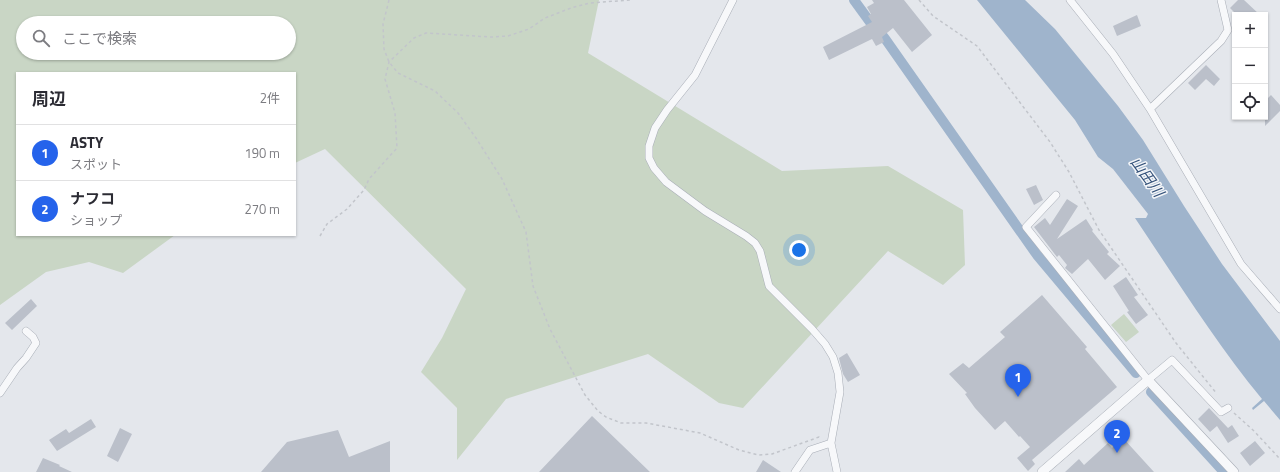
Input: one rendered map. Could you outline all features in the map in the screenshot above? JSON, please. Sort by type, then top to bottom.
[{"type":"street","points":[[733,0],[695,75],[667,110],[655,128],[649,146],[649,158],[654,168],[666,182],[705,212],[756,243],[760,251],[769,286],[825,344],[833,357],[838,373],[840,392],[831,443],[837,472]]},
{"type":"street","points":[[1070,0],[1113,54],[1150,109],[1241,264],[1280,310]]},
{"type":"street","points":[[1150,109],[1232,31],[1221,0]]},
{"type":"street","points":[[1056,194],[1026,227],[1148,380],[1234,472]]},
{"type":"street","points":[[0,393],[36,343],[34,337],[26,331]]},
{"type":"street","points":[[1042,472],[1172,360],[1221,412],[1228,408]]},
{"type":"street","points":[[795,472],[810,450],[831,443]]},
{"type":"path","points":[[389,0],[383,24],[384,49],[389,62],[398,73],[435,91],[458,113],[502,179],[526,232],[533,286],[550,329],[585,396],[598,411],[606,417],[621,423],[646,423],[700,434],[739,450],[758,455],[772,454],[819,437],[831,443]]},
{"type":"path","points":[[320,236],[327,224],[351,204],[364,190],[369,179],[397,148],[395,114],[385,79],[389,62],[414,38],[426,33],[491,37],[508,36],[529,29],[545,18],[571,8],[590,3],[630,0]]},
{"type":"path","points":[[919,0],[933,16],[977,46],[1050,142],[1069,172],[1099,230],[1176,344],[1218,396]]},
{"type":"path","points":[[1228,408],[1254,431],[1280,459]]},
{"type":"green space","points":[[0,0],[599,0],[588,53],[782,171],[888,166],[963,210],[965,265],[943,285],[888,251],[743,408],[719,403],[648,354],[506,399],[457,460],[457,408],[421,372],[442,338],[466,289],[325,149],[296,163],[296,72],[16,72],[16,236],[174,236],[123,273],[89,262],[46,272],[0,305]]},
{"type":"green space","points":[[1124,314],[1139,332],[1126,342],[1111,325]]},
{"type":"water","name":"山田川","points":[[977,0],[1025,0],[1055,29],[1118,106],[1143,140],[1222,264],[1280,341],[1280,420],[1264,401],[1253,410],[1252,408],[1262,399],[1212,333],[1135,218],[1146,218],[1148,214],[1113,169],[1098,157],[1075,120]]},
{"type":"building","points":[[872,0],[904,0],[932,35],[912,52],[893,28],[882,37],[884,42],[876,46],[872,39],[829,60],[823,47],[872,22],[868,16],[871,14],[867,7],[874,3]]},
{"type":"building","points":[[1238,0],[1244,0],[1257,12],[1234,12],[1230,8]]},
{"type":"building","points":[[1137,15],[1141,26],[1117,36],[1113,26]]},
{"type":"building","points":[[1206,65],[1220,79],[1214,86],[1206,79],[1195,90],[1188,83]]},
{"type":"building","points":[[1271,95],[1280,105],[1280,111],[1265,126],[1265,120],[1268,120],[1268,98]]},
{"type":"building","points":[[1036,185],[1043,200],[1034,205],[1026,189]]},
{"type":"building","points":[[1067,199],[1078,206],[1057,239],[1086,219],[1093,230],[1092,231],[1109,252],[1107,254],[1120,266],[1105,280],[1088,259],[1072,274],[1065,268],[1067,265],[1059,255],[1057,257],[1034,227],[1045,218],[1050,225]]},
{"type":"building","points":[[1126,277],[1138,295],[1134,297],[1148,315],[1136,324],[1127,312],[1129,311],[1113,286]]},
{"type":"building","points":[[1042,295],[1087,347],[1085,349],[1117,387],[1032,460],[1035,464],[1028,471],[1017,458],[1030,447],[1005,421],[995,430],[975,408],[965,394],[967,393],[949,374],[963,363],[969,368],[1005,337],[1000,332]]},
{"type":"building","points":[[31,299],[37,306],[12,330],[5,323]]},
{"type":"building","points":[[847,353],[860,375],[848,382],[843,374],[839,358]]},
{"type":"building","points":[[1209,408],[1228,428],[1232,425],[1239,436],[1228,443],[1217,426],[1210,432],[1198,419]]},
{"type":"building","points":[[592,416],[650,472],[539,472]]},
{"type":"building","points":[[91,419],[96,427],[57,451],[49,440],[66,429],[69,433]]},
{"type":"building","points":[[120,428],[132,434],[118,462],[107,456]]},
{"type":"building","points":[[338,430],[349,457],[390,441],[390,472],[261,472],[287,442]]},
{"type":"building","points":[[1123,438],[1154,472],[1065,472],[1079,459],[1084,465],[1108,443],[1112,448]]},
{"type":"building","points":[[1255,441],[1265,453],[1250,466],[1240,453]]},
{"type":"building","points":[[43,458],[60,465],[59,466],[72,472],[36,472]]},
{"type":"building","points":[[763,460],[781,472],[756,472]]},
{"type":"waterway","points":[[854,0],[870,22],[886,40],[1037,255],[1136,373]]},
{"type":"waterway","points":[[1151,392],[1224,472]]},
{"type":"place","name":"ASTY","points":[[1018,397]]},
{"type":"place","name":"ナフコ","points":[[1117,453]]}]
